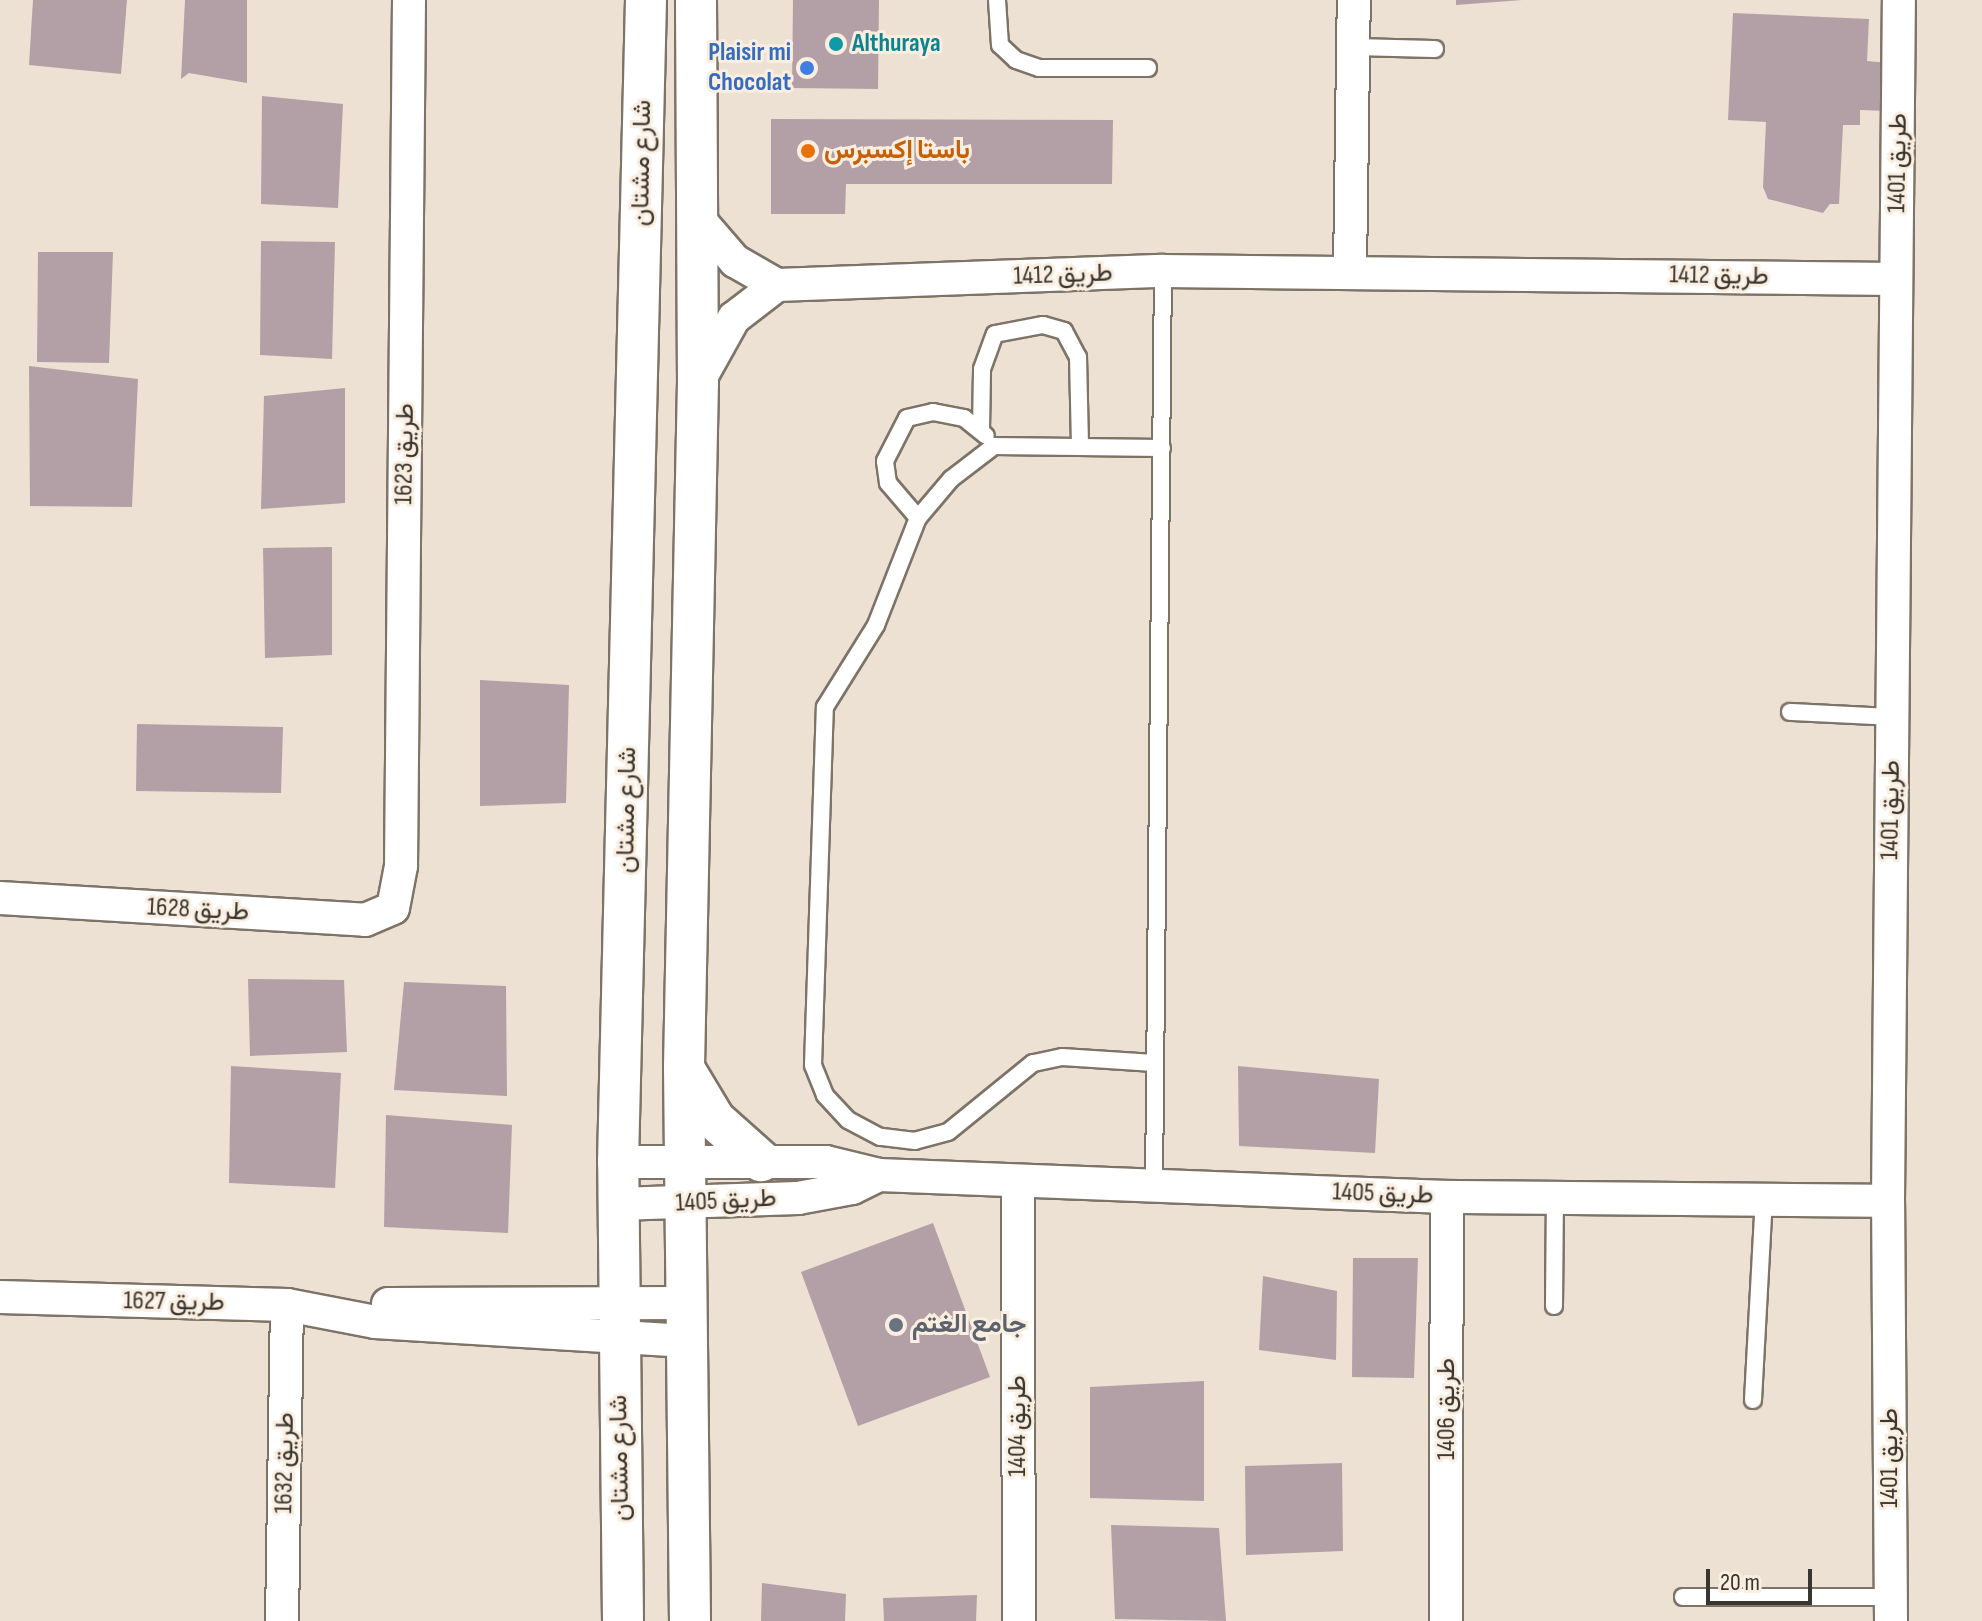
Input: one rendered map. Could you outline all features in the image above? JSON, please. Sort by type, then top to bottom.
[{"type":"street","name":"طريق 1623","points":[[393,908],[401,866],[409,0]]},
{"type":"street","name":"شارع مشتان","points":[[623,1621],[617,1321],[618,1162],[646,0]]},
{"type":"street","points":[[1350,271],[1354,0]]},
{"type":"street","name":"طريق 1401","points":[[1891,1609],[1888,1201],[1899,0]]},
{"type":"street","name":"شارع مشتان","points":[[690,1621],[684,1067],[698,383],[697,3]]},
{"type":"street","points":[[696,216],[735,261],[777,285],[734,318],[698,383]]},
{"type":"street","name":"طريق 1412","points":[[777,285],[1163,271],[1896,279]]},
{"type":"street","name":"طريق 1628","points":[[0,898],[365,920],[393,908]]},
{"type":"street","points":[[684,1067],[715,1120],[761,1161]]},
{"type":"street","name":"طريق 1405","points":[[618,1162],[826,1162],[879,1175],[1447,1197],[1888,1201]]},
{"type":"street","name":"طريق 1405","points":[[618,1204],[685,1205],[826,1194],[879,1175]]},
{"type":"street","name":"طريق 1404","points":[[1018,1182],[1019,1621]]},
{"type":"street","name":"طريق 1406","points":[[1446,1621],[1447,1197]]},
{"type":"street","name":"طريق 1627","points":[[0,1297],[287,1305],[347,1313],[375,1304],[617,1321],[686,1322]]},
{"type":"street","name":"طريق 1632","points":[[282,1621],[287,1305]]},
{"type":"lane","points":[[997,0],[1000,45],[1016,60],[1039,68],[1148,68]]},
{"type":"lane","points":[[1354,47],[1435,49]]},
{"type":"lane","points":[[1154,1187],[1163,271]]},
{"type":"lane","points":[[981,429],[982,369],[991,341],[1013,326],[1043,325],[1064,331],[1078,357],[1080,447]]},
{"type":"lane","points":[[918,518],[888,483],[893,438],[907,418],[933,412],[964,418],[981,429],[994,446]]},
{"type":"lane","points":[[1154,1063],[1062,1057],[1033,1063],[948,1132],[915,1141],[880,1137],[848,1120],[825,1095],[813,1065],[825,707],[876,625],[918,518],[951,479],[994,446],[1162,448]]},
{"type":"lane","points":[[1790,712],[1892,717]]},
{"type":"lane","points":[[1554,1306],[1555,1198]]},
{"type":"lane","points":[[1753,1400],[1764,1200]]},
{"type":"lane","points":[[1683,1597],[1891,1609]]},
{"type":"building","points":[[33,0],[127,0],[121,74],[29,65]]},
{"type":"building","points":[[185,0],[247,0],[247,83],[189,73],[181,79]]},
{"type":"building","name":"Althuraya","points":[[793,0],[879,0],[878,89],[792,88]]},
{"type":"building","points":[[1456,0],[1522,0],[1456,5]]},
{"type":"building","points":[[1733,13],[1869,19],[1867,61],[1889,63],[1888,111],[1860,110],[1860,125],[1843,125],[1839,204],[1830,204],[1823,213],[1768,199],[1763,187],[1766,122],[1728,120]]},
{"type":"building","points":[[262,96],[343,104],[338,208],[261,204]]},
{"type":"building","points":[[771,119],[1113,120],[1112,184],[846,184],[845,214],[771,214]]},
{"type":"building","points":[[261,241],[335,242],[332,359],[260,355]]},
{"type":"building","points":[[38,252],[113,252],[109,363],[37,362]]},
{"type":"building","points":[[29,366],[138,379],[132,507],[30,506]]},
{"type":"building","points":[[345,388],[345,503],[261,509],[264,396]]},
{"type":"building","points":[[332,547],[332,655],[265,658],[263,548]]},
{"type":"building","points":[[480,680],[569,685],[566,803],[480,806]]},
{"type":"building","points":[[137,724],[283,727],[281,793],[136,791]]},
{"type":"building","points":[[248,979],[344,980],[347,1052],[250,1056]]},
{"type":"building","points":[[404,982],[506,986],[507,1096],[394,1090]]},
{"type":"building","points":[[231,1066],[341,1073],[335,1188],[229,1183]]},
{"type":"building","points":[[1238,1066],[1379,1079],[1375,1153],[1239,1146]]},
{"type":"building","points":[[386,1115],[512,1125],[508,1233],[384,1227]]},
{"type":"building","name":"جامع الغتم","points":[[933,1223],[990,1377],[858,1426],[801,1272]]},
{"type":"building","points":[[1353,1258],[1418,1258],[1414,1378],[1352,1377]]},
{"type":"building","points":[[1263,1276],[1337,1291],[1336,1360],[1259,1350]]},
{"type":"building","points":[[1204,1381],[1204,1501],[1090,1498],[1090,1387]]},
{"type":"building","points":[[1342,1463],[1343,1551],[1246,1555],[1245,1466]]},
{"type":"building","points":[[1111,1525],[1219,1528],[1226,1621],[1115,1619]]},
{"type":"building","points":[[762,1583],[846,1594],[845,1621],[761,1621]]},
{"type":"building","points":[[977,1595],[976,1621],[884,1621],[883,1598]]},
{"type":"place","name":"Althuraya","points":[[836,44]]},
{"type":"place","name":"Plaisir mi Chocolat","points":[[807,68]]},
{"type":"place","name":"باستا إكسبرس","points":[[808,151]]},
{"type":"place","name":"جامع الغتم","points":[[896,1325]]}]
